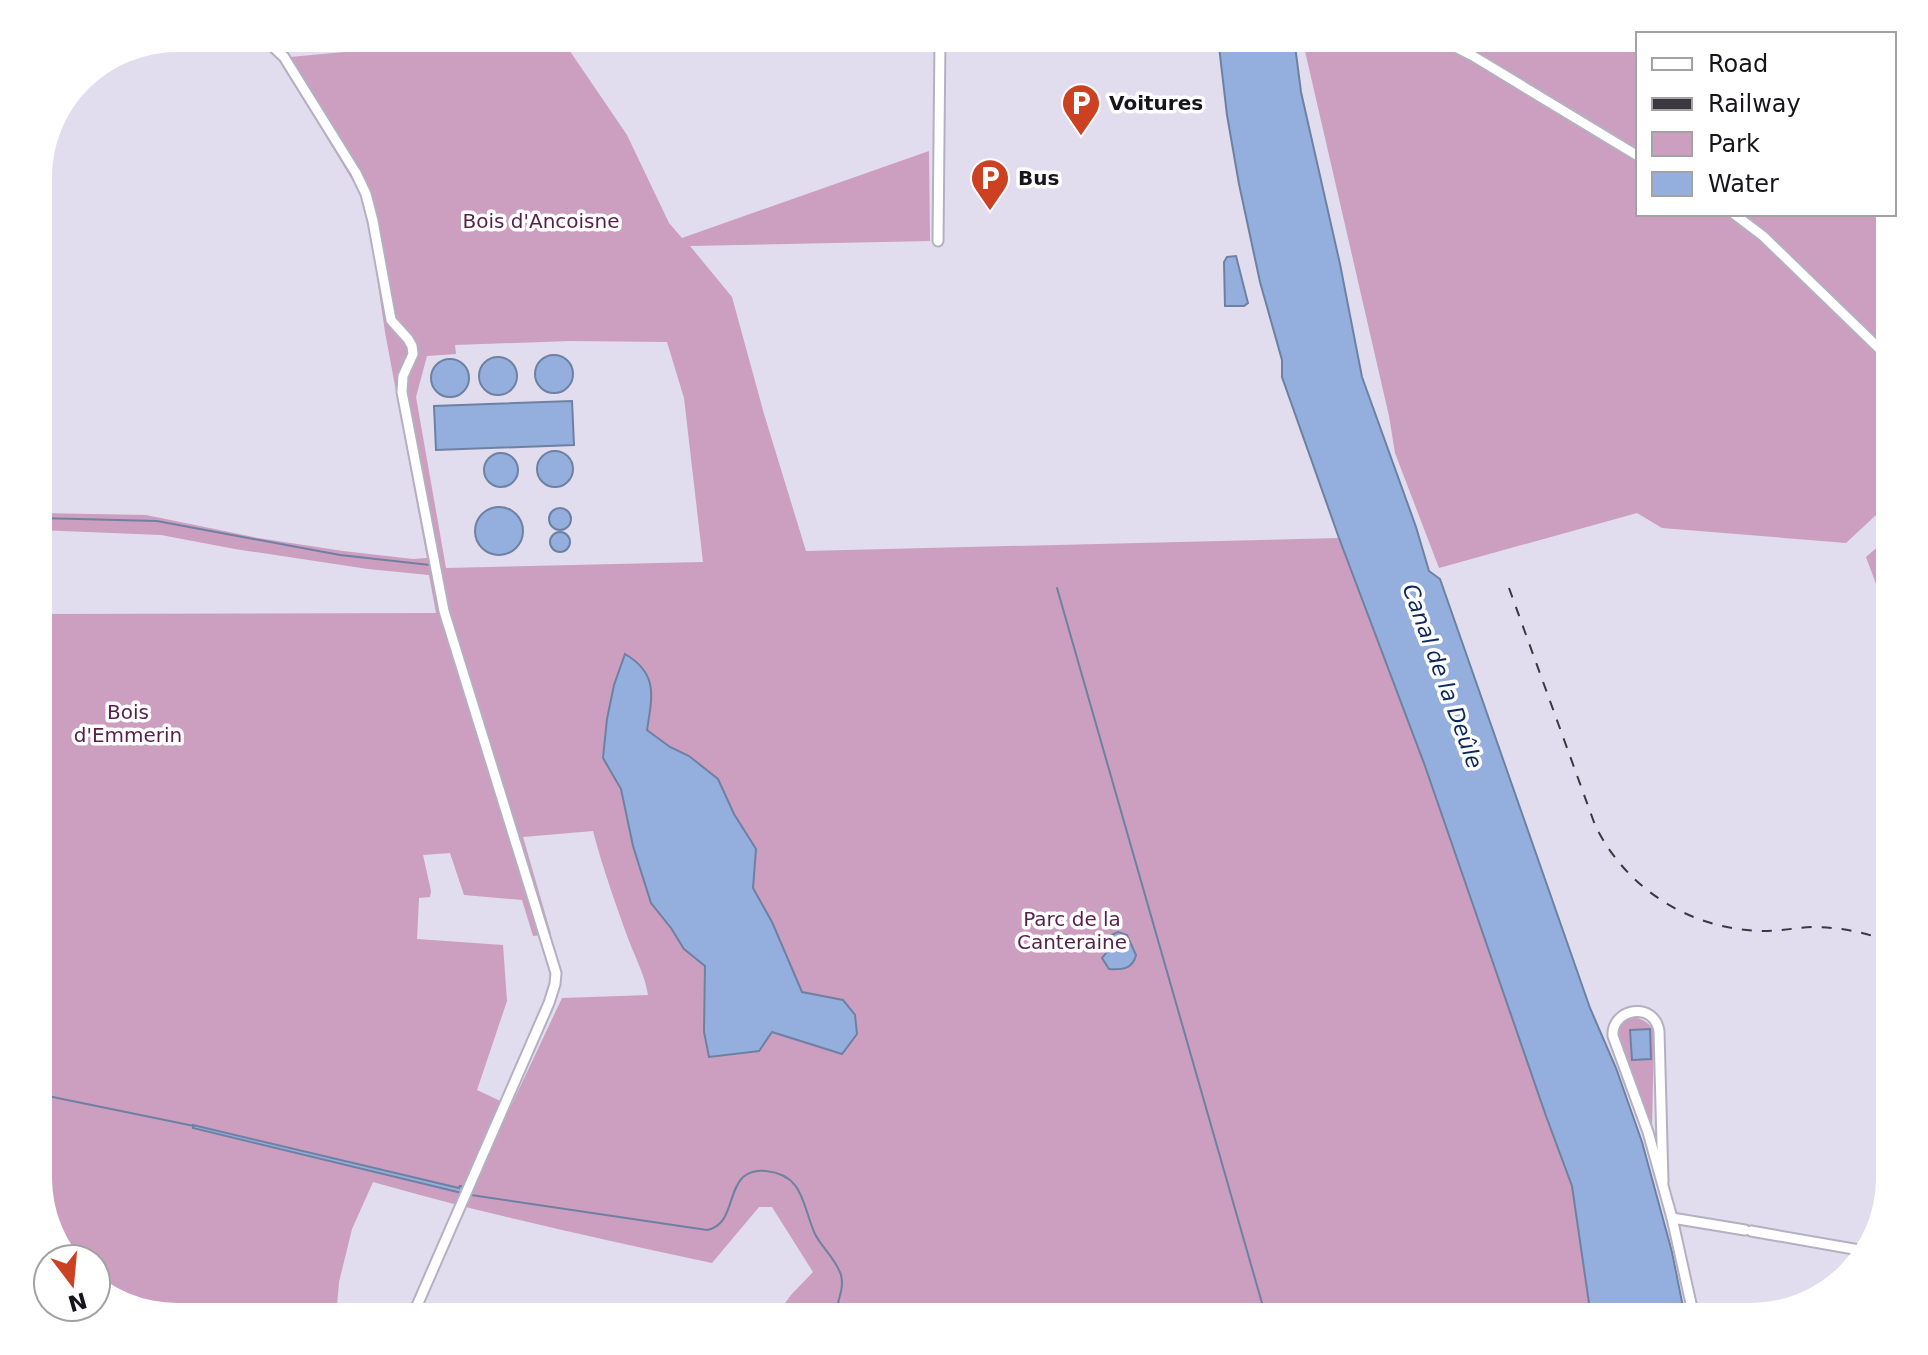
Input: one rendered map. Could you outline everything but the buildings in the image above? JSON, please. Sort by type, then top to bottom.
[{"type":"street","points":[[279,52],[359,178],[373,221],[390,315],[394,325],[411,342],[413,350],[403,376],[402,392],[447,620],[554,963],[556,979],[549,1003],[418,1303]]},
{"type":"street","points":[[938,241],[940,52]]},
{"type":"street","points":[[1465,52],[1636,155]]},
{"type":"street","points":[[1468,52],[1473,56]]},
{"type":"street","points":[[1737,216],[1757,231],[1876,345]]},
{"type":"street","points":[[1663,1182],[1659,1031],[1656,1019],[1639,1011],[1619,1018],[1613,1026],[1613,1036],[1663,1182],[1691,1303]]},
{"type":"street","points":[[1672,1218],[1853,1249]]},
{"type":"green space","name":"Parc de la Canteraine","points":[[344,52],[571,52],[627,135],[669,223],[682,238],[929,151],[930,241],[690,246],[732,297],[806,551],[1339,538],[1425,766],[1572,1186],[1589,1303],[785,1303],[813,1272],[772,1207],[759,1207],[712,1263],[542,1226],[373,1182],[352,1229],[337,1303],[161,1302],[137,1296],[112,1284],[112,1243],[71,1243],[59,1218],[52,1186],[52,614],[436,613],[429,575],[368,569],[161,535],[52,531],[52,513],[146,515],[258,538],[343,551],[427,558],[385,332],[369,223],[360,193],[279,58]],"holes":[[[667,342],[684,398],[703,562],[446,568],[416,397],[427,356],[456,354],[455,345]],[[593,831],[648,995],[562,998],[511,1106],[477,1090],[507,1001],[503,945],[417,939],[419,898],[430,897],[431,891],[423,855],[450,853],[464,895],[522,900],[533,936],[551,934],[523,837]]]},
{"type":"green space","points":[[1305,52],[1636,52],[1636,216],[1876,216],[1876,515],[1846,543],[1662,528],[1637,513],[1439,568],[1395,453]]},
{"type":"green space","points":[[1876,548],[1876,584],[1866,557]]},
{"type":"green space","points":[[1631,1017],[1644,1021],[1654,1031],[1652,1126],[1618,1038],[1621,1025]]},
{"type":"water","name":"Canal de la Deûle","points":[[1220,52],[1296,52],[1301,92],[1362,377],[1429,571],[1440,579],[1590,1008],[1616,1068],[1642,1142],[1672,1252],[1682,1303],[1589,1303],[1572,1186],[1425,766],[1282,377],[1282,360],[1260,282],[1227,115]]},
{"type":"water","points":[[1236,256],[1248,303],[1244,306],[1225,306],[1224,262],[1227,257]]},
{"type":"water","points":[[554,355],[567,361],[573,374],[567,387],[554,393],[541,387],[535,374],[541,361]]},
{"type":"water","points":[[498,357],[512,362],[517,376],[512,390],[498,395],[484,390],[479,376],[484,362]]},
{"type":"water","points":[[450,359],[463,365],[469,378],[463,391],[450,397],[437,391],[431,378],[437,365]]},
{"type":"water","points":[[572,401],[574,445],[436,450],[434,406]]},
{"type":"water","points":[[555,451],[568,456],[573,469],[568,482],[555,487],[542,482],[537,469],[542,456]]},
{"type":"water","points":[[501,453],[513,458],[518,470],[513,482],[501,487],[489,482],[484,470],[489,458]]},
{"type":"water","points":[[499,507],[516,514],[523,531],[516,548],[499,555],[482,548],[475,531],[482,514]]},
{"type":"water","points":[[560,508],[568,511],[571,519],[568,527],[560,530],[552,527],[549,519],[552,511]]},
{"type":"water","points":[[560,532],[567,535],[570,542],[567,549],[560,552],[553,549],[550,542],[553,535]]},
{"type":"water","points":[[625,654],[643,670],[651,687],[647,730],[689,756],[718,779],[734,814],[756,849],[753,888],[772,922],[802,992],[843,1000],[855,1015],[857,1034],[842,1054],[772,1032],[759,1051],[709,1057],[704,1032],[705,966],[684,949],[651,903],[633,846],[621,789],[603,758],[614,685]]},
{"type":"water","points":[[1118,932],[1127,935],[1136,955],[1126,968],[1109,969],[1102,958],[1106,953],[1103,939]]},
{"type":"water","points":[[1650,1029],[1651,1059],[1632,1060],[1630,1030]]},
{"type":"water","points":[[193,1125],[464,1187],[462,1193],[193,1128]]},
{"type":"waterway","points":[[52,518],[157,521],[340,555],[430,565]]},
{"type":"waterway","points":[[1057,588],[1262,1303]]},
{"type":"waterway","points":[[52,1097],[194,1126]]},
{"type":"waterway","points":[[471,1195],[707,1230],[721,1222],[734,1191],[748,1173],[766,1171],[779,1174],[795,1185],[815,1234],[839,1269],[842,1286],[838,1303]]},
{"type":"railway","points":[[1509,588],[1595,825],[1624,868],[1664,902],[1711,923],[1763,931],[1832,928],[1876,938]]},
{"type":"place","name":"Voitures","points":[[1081,137]]},
{"type":"place","name":"Bus","points":[[990,212]]},
{"type":"park label","name":"Bois d'Ancoisne","points":[[541,221]]},
{"type":"park label","name":"Bois d'Emmerin","points":[[128,724]]}]
